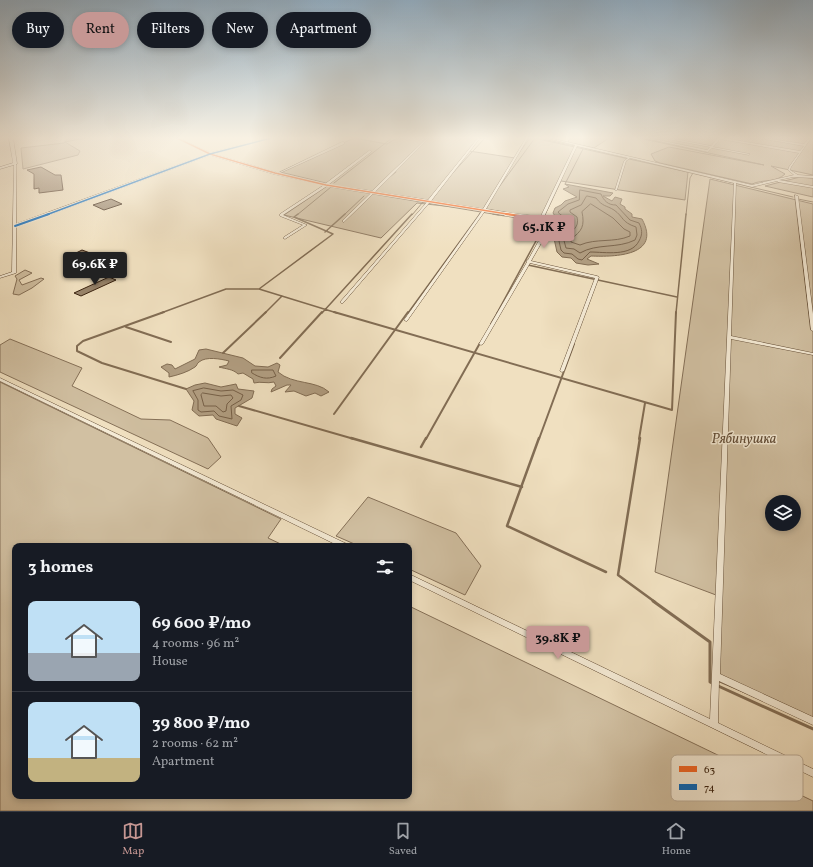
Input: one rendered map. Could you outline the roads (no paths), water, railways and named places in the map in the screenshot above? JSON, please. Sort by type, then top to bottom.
[{"type":"street","points":[[0,276],[14,273],[15,176]]},
{"type":"street","points":[[15,226],[151,176]]},
{"type":"street","points":[[286,176],[326,185],[548,221],[550,226],[528,261],[481,344]]},
{"type":"street","points":[[285,238],[305,225],[281,215],[338,176]]},
{"type":"street","points":[[344,221],[389,176]]},
{"type":"street","points":[[342,302],[449,176]]},
{"type":"street","points":[[406,320],[484,210],[504,176]]},
{"type":"street","points":[[541,219],[561,176]]},
{"type":"street","points":[[616,190],[620,176]]},
{"type":"street","points":[[709,176],[752,186],[797,176],[813,177]]},
{"type":"street","points":[[776,180],[813,187]]},
{"type":"street","points":[[714,725],[735,182]]},
{"type":"street","points":[[796,196],[813,330]]},
{"type":"street","points":[[528,261],[597,277],[562,371]]},
{"type":"street","points":[[729,337],[813,354]]},
{"type":"street","points":[[0,379],[339,543]]},
{"type":"street","points":[[412,578],[776,755]]},
{"type":"street","points":[[716,676],[813,722]]},
{"type":"street","points":[[803,768],[813,773]]},
{"type":"water","points":[[565,184],[613,193],[610,196],[603,196],[612,201],[615,197],[622,199],[620,204],[632,214],[632,217],[642,219],[647,231],[646,241],[641,247],[633,252],[612,256],[591,256],[587,259],[599,264],[588,265],[576,263],[571,258],[562,257],[557,252],[553,234],[554,227],[560,226],[562,228],[564,224],[571,223],[557,219],[553,213],[555,208],[565,201],[577,197],[563,189],[569,187]]},
{"type":"water","points":[[206,349],[243,358],[255,366],[268,367],[277,363],[280,365],[278,372],[284,376],[324,388],[329,392],[321,396],[315,393],[306,396],[294,391],[285,392],[291,385],[287,385],[271,392],[276,386],[274,382],[254,383],[253,379],[243,373],[238,374],[232,370],[219,367],[227,365],[229,361],[218,359],[202,360],[198,362],[196,367],[169,377],[169,373],[161,367],[167,364],[172,365],[175,369],[195,359],[199,350]]},
{"type":"water","points":[[205,383],[221,387],[236,384],[238,389],[254,391],[252,398],[235,408],[235,414],[242,418],[237,426],[216,419],[213,415],[199,416],[192,410],[194,401],[186,389]]},
{"type":"waterway","points":[[334,183],[343,176]]},
{"type":"waterway","points":[[385,181],[391,176]]},
{"type":"waterway","points":[[499,187],[507,176]]},
{"type":"waterway","points":[[565,184],[569,176]]},
{"type":"waterway","points":[[686,215],[691,176]]},
{"type":"waterway","points":[[703,176],[793,197]]},
{"type":"waterway","points":[[297,215],[331,187],[423,202]]},
{"type":"waterway","points":[[344,215],[364,196]]},
{"type":"waterway","points":[[798,199],[813,202]]},
{"type":"waterway","points":[[412,215],[423,202]]},
{"type":"waterway","points":[[423,202],[493,214]]},
{"type":"waterway","points":[[298,214],[294,217],[326,231]]},
{"type":"waterway","points":[[326,231],[345,214]]},
{"type":"waterway","points":[[325,309],[412,214]]},
{"type":"waterway","points":[[408,313],[480,214]]},
{"type":"waterway","points":[[493,214],[526,219],[543,228],[497,313]]},
{"type":"waterway","points":[[493,214],[499,215]]},
{"type":"waterway","points":[[676,313],[686,214]]},
{"type":"waterway","points":[[259,289],[333,234],[326,231]]},
{"type":"waterway","points":[[528,265],[677,297]]},
{"type":"waterway","points":[[161,313],[226,289],[259,289]]},
{"type":"waterway","points":[[259,289],[282,296]]},
{"type":"waterway","points":[[266,312],[282,296]]},
{"type":"waterway","points":[[282,296],[325,309]]},
{"type":"waterway","points":[[322,313],[325,309]]},
{"type":"waterway","points":[[325,309],[337,313]]},
{"type":"waterway","points":[[164,312],[83,341],[77,346],[77,351],[102,363],[186,389]]},
{"type":"waterway","points":[[223,353],[266,312]]},
{"type":"waterway","points":[[280,358],[322,312]]},
{"type":"waterway","points":[[334,312],[395,330]]},
{"type":"waterway","points":[[395,330],[408,312]]},
{"type":"waterway","points":[[491,324],[498,312]]},
{"type":"waterway","points":[[561,378],[672,410],[676,312]]},
{"type":"waterway","points":[[126,327],[171,342]]},
{"type":"waterway","points":[[334,414],[395,330]]},
{"type":"waterway","points":[[395,330],[475,353]]},
{"type":"waterway","points":[[475,353],[480,343]]},
{"type":"waterway","points":[[561,378],[574,344]]},
{"type":"waterway","points":[[426,439],[475,353]]},
{"type":"waterway","points":[[475,353],[561,378]]},
{"type":"waterway","points":[[539,439],[561,378]]},
{"type":"waterway","points":[[639,439],[645,403]]},
{"type":"waterway","points":[[239,406],[354,439]]},
{"type":"waterway","points":[[351,438],[521,487]]},
{"type":"waterway","points":[[421,447],[426,438]]},
{"type":"waterway","points":[[521,487],[539,438]]},
{"type":"waterway","points":[[640,438],[618,575],[655,602]]},
{"type":"waterway","points":[[521,487],[507,526],[606,572]]},
{"type":"waterway","points":[[653,601],[710,642],[710,682],[712,683]]},
{"type":"waterway","points":[[716,685],[813,729]]},
{"type":"park label","name":"Рябинушка","points":[[744,439]]}]
